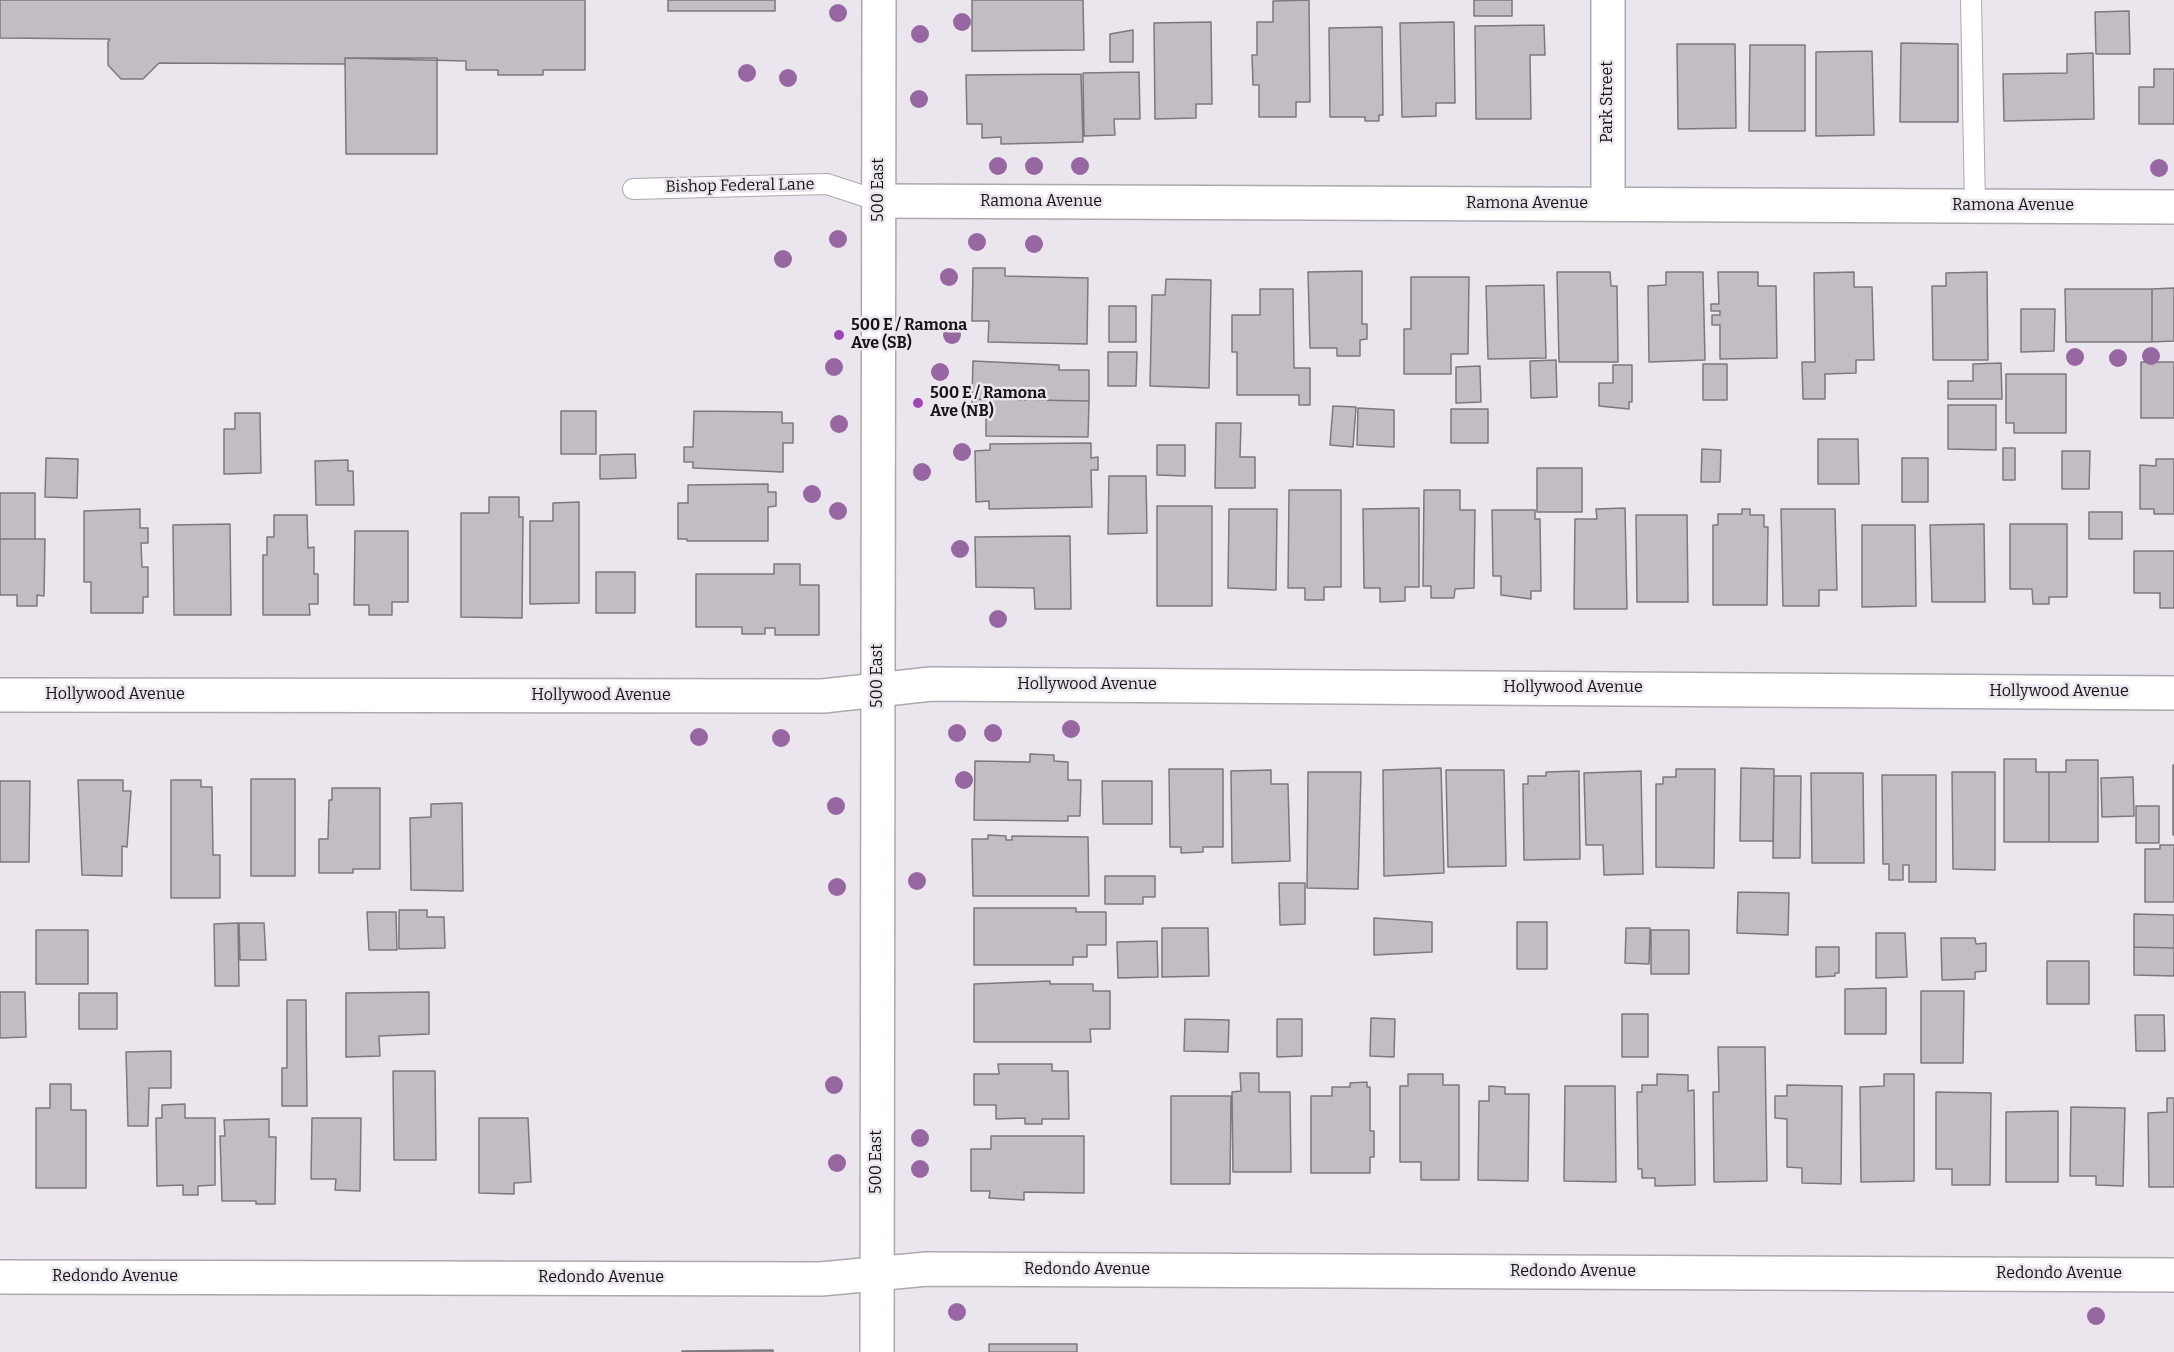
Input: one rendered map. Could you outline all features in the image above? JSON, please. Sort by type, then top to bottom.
[{"type":"street","name":"500 East","points":[[877,1352],[879,0]]},
{"type":"street","name":"Park Street","points":[[1608,0],[1608,204]]},
{"type":"street","name":"Ramona Avenue","points":[[879,201],[2174,207]]},
{"type":"street","name":"Hollywood Avenue","points":[[0,695],[823,696],[943,684],[2174,693]]},
{"type":"street","name":"Redondo Avenue","points":[[0,1277],[820,1279],[877,1272],[939,1269],[2174,1275]]},
{"type":"lane","points":[[1971,0],[1975,206]]},
{"type":"lane","name":"Bishop Federal Lane","points":[[633,189],[827,184],[879,201]]},
{"type":"building","points":[[0,0],[585,0],[585,70],[543,70],[543,75],[498,75],[498,70],[466,70],[466,61],[345,58],[345,64],[159,63],[143,79],[121,79],[108,65],[110,39],[0,38]]},
{"type":"building","points":[[668,0],[775,0],[775,11],[668,11]]},
{"type":"building","points":[[972,0],[1083,0],[1084,50],[972,51]]},
{"type":"building","points":[[1309,0],[1310,102],[1296,102],[1296,117],[1259,117],[1259,85],[1253,85],[1252,55],[1257,55],[1257,22],[1273,22],[1273,1]]},
{"type":"building","points":[[1474,0],[1512,0],[1512,16],[1474,16]]},
{"type":"building","points":[[2129,11],[2130,54],[2096,54],[2095,12]]},
{"type":"building","points":[[1211,22],[1212,104],[1196,104],[1196,118],[1155,119],[1154,23]]},
{"type":"building","points":[[1454,22],[1455,103],[1436,103],[1436,116],[1402,117],[1400,23]]},
{"type":"building","points":[[1544,25],[1545,55],[1530,55],[1531,119],[1476,119],[1475,26]]},
{"type":"building","points":[[1382,27],[1383,115],[1379,115],[1379,121],[1365,121],[1365,117],[1330,117],[1329,28]]},
{"type":"building","points":[[1133,30],[1133,62],[1110,62],[1110,34]]},
{"type":"building","points":[[1901,43],[1958,44],[1958,122],[1900,122]]},
{"type":"building","points":[[1677,44],[1735,44],[1736,128],[1678,129]]},
{"type":"building","points":[[1750,45],[1805,45],[1805,131],[1749,131]]},
{"type":"building","points":[[1872,51],[1874,135],[1816,136],[1816,52]]},
{"type":"building","points":[[2093,53],[2094,119],[2004,121],[2003,74],[2067,73],[2067,54]]},
{"type":"building","points":[[345,58],[437,58],[437,154],[346,154]]},
{"type":"building","points":[[2154,69],[2174,69],[2174,124],[2139,124],[2139,87],[2154,87]]},
{"type":"building","points":[[1139,72],[1140,119],[1114,119],[1115,135],[1084,136],[1083,73]]},
{"type":"building","points":[[1081,74],[1083,142],[1001,144],[1001,137],[982,138],[982,124],[967,124],[966,75]]},
{"type":"building","points":[[973,268],[1005,268],[1005,276],[1088,278],[1087,344],[988,342],[989,321],[972,321]]},
{"type":"building","points":[[1362,271],[1362,324],[1367,324],[1367,339],[1360,340],[1360,356],[1337,356],[1337,348],[1310,348],[1308,272]]},
{"type":"building","points":[[1557,272],[1610,272],[1611,286],[1617,286],[1618,362],[1559,362]]},
{"type":"building","points":[[1666,272],[1703,272],[1705,360],[1649,362],[1648,286],[1666,285]]},
{"type":"building","points":[[1718,272],[1758,272],[1758,286],[1776,286],[1777,358],[1720,359],[1720,325],[1712,325],[1712,315],[1720,315],[1720,311],[1711,311],[1711,304],[1719,304]]},
{"type":"building","points":[[1854,272],[1854,287],[1872,287],[1874,360],[1856,360],[1856,373],[1825,374],[1825,399],[1803,399],[1802,362],[1815,362],[1814,273]]},
{"type":"building","points":[[1987,272],[1988,360],[1933,360],[1932,286],[1946,286],[1946,273]]},
{"type":"building","points":[[1411,277],[1469,277],[1468,354],[1451,354],[1451,374],[1404,374],[1404,329],[1411,329]]},
{"type":"building","points":[[1166,279],[1211,280],[1209,388],[1150,386],[1152,295],[1165,295]]},
{"type":"building","points":[[1544,285],[1546,358],[1488,359],[1486,286]]},
{"type":"building","points":[[2174,288],[2174,341],[2152,342],[2152,289]]},
{"type":"building","points":[[1260,289],[1293,289],[1294,368],[1310,368],[1310,405],[1299,405],[1299,395],[1237,395],[1237,352],[1232,352],[1232,315],[1260,315]]},
{"type":"building","points":[[2065,289],[2152,289],[2152,342],[2066,342]]},
{"type":"building","points":[[1109,306],[1136,306],[1136,342],[1109,342]]},
{"type":"building","points":[[2021,309],[2055,309],[2054,351],[2021,352]]},
{"type":"building","points":[[1108,352],[1137,352],[1136,386],[1108,386]]},
{"type":"building","points":[[1556,360],[1557,397],[1531,398],[1530,361]]},
{"type":"building","points":[[973,361],[1059,365],[1059,370],[1089,370],[1089,401],[972,399]]},
{"type":"building","points":[[2141,362],[2174,362],[2174,418],[2141,418]]},
{"type":"building","points":[[2001,363],[2002,399],[1948,399],[1948,381],[1973,381],[1973,364]]},
{"type":"building","points":[[1703,364],[1727,364],[1727,400],[1703,400]]},
{"type":"building","points":[[1613,365],[1632,365],[1632,402],[1629,402],[1629,409],[1599,406],[1599,383],[1613,383]]},
{"type":"building","points":[[1480,366],[1481,402],[1456,403],[1456,367]]},
{"type":"building","points":[[2006,374],[2066,374],[2066,433],[2014,433],[2014,423],[2006,423]]},
{"type":"building","points":[[972,399],[1089,401],[1088,437],[986,436],[986,415],[972,414]]},
{"type":"building","points":[[1948,405],[1996,405],[1996,450],[1948,449]]},
{"type":"building","points":[[1333,406],[1356,407],[1353,447],[1330,445]]},
{"type":"building","points":[[1358,408],[1394,410],[1394,447],[1357,445]]},
{"type":"building","points":[[1451,409],[1488,409],[1488,443],[1451,443]]},
{"type":"building","points":[[561,411],[596,411],[596,454],[561,454]]},
{"type":"building","points":[[694,411],[782,412],[782,423],[793,423],[793,443],[783,443],[783,472],[693,468],[693,462],[684,462],[684,447],[693,447]]},
{"type":"building","points":[[235,413],[260,413],[261,473],[224,474],[224,429],[235,429]]},
{"type":"building","points":[[1216,423],[1241,423],[1240,457],[1255,457],[1255,488],[1215,488]]},
{"type":"building","points":[[1818,439],[1858,439],[1859,484],[1818,484]]},
{"type":"building","points":[[1091,443],[1091,458],[1098,457],[1098,470],[1091,470],[1092,507],[989,509],[989,501],[976,502],[975,451],[990,450],[990,444]]},
{"type":"building","points":[[1157,445],[1185,445],[1185,476],[1157,475]]},
{"type":"building","points":[[2003,448],[2015,448],[2015,480],[2003,480]]},
{"type":"building","points":[[1702,449],[1721,450],[1720,482],[1701,482]]},
{"type":"building","points":[[2062,451],[2090,451],[2089,489],[2062,489]]},
{"type":"building","points":[[635,454],[636,478],[600,479],[600,455]]},
{"type":"building","points":[[46,458],[78,459],[77,498],[45,497]]},
{"type":"building","points":[[1902,458],[1928,458],[1928,502],[1902,502]]},
{"type":"building","points":[[2156,459],[2174,459],[2174,514],[2154,514],[2154,509],[2140,509],[2140,465],[2156,466]]},
{"type":"building","points":[[348,460],[348,471],[353,471],[354,505],[316,505],[315,461]]},
{"type":"building","points":[[1537,468],[1582,468],[1582,512],[1537,512]]},
{"type":"building","points":[[1109,476],[1146,476],[1147,533],[1108,534]]},
{"type":"building","points":[[768,484],[768,492],[776,492],[776,506],[768,507],[768,541],[678,539],[678,503],[688,503],[688,485]]},
{"type":"building","points":[[1289,490],[1341,490],[1341,587],[1324,587],[1324,600],[1305,600],[1305,588],[1288,588]]},
{"type":"building","points":[[1424,490],[1460,490],[1460,510],[1475,510],[1474,588],[1455,589],[1454,598],[1431,598],[1431,586],[1423,586]]},
{"type":"building","points":[[0,493],[35,493],[35,539],[0,539]]},
{"type":"building","points":[[489,497],[519,497],[519,517],[523,517],[522,618],[461,617],[461,513],[489,513]]},
{"type":"building","points":[[579,502],[579,603],[530,604],[530,521],[553,521],[553,503]]},
{"type":"building","points":[[1157,506],[1212,506],[1212,606],[1157,606]]},
{"type":"building","points":[[1419,508],[1419,587],[1405,587],[1405,601],[1380,602],[1380,588],[1364,588],[1363,509]]},
{"type":"building","points":[[1625,508],[1627,609],[1574,609],[1575,519],[1597,519],[1596,509]]},
{"type":"building","points":[[140,509],[140,528],[148,528],[148,543],[141,543],[142,567],[148,567],[148,597],[143,597],[143,613],[91,613],[91,582],[84,582],[84,511]]},
{"type":"building","points":[[1229,509],[1277,509],[1276,590],[1228,588]]},
{"type":"building","points":[[1742,509],[1750,509],[1750,515],[1764,515],[1764,527],[1768,527],[1767,605],[1713,605],[1713,525],[1718,525],[1718,514],[1742,514]]},
{"type":"building","points":[[1781,509],[1835,509],[1837,590],[1819,590],[1819,606],[1783,606]]},
{"type":"building","points":[[1492,510],[1535,510],[1535,519],[1540,519],[1541,591],[1531,591],[1531,599],[1501,595],[1501,576],[1493,576]]},
{"type":"building","points":[[2089,512],[2122,512],[2122,539],[2089,539]]},
{"type":"building","points":[[274,515],[307,515],[308,548],[314,547],[314,574],[318,574],[318,604],[309,604],[310,615],[263,615],[263,555],[267,555],[267,537],[274,537]]},
{"type":"building","points":[[1636,515],[1687,515],[1688,602],[1637,602]]},
{"type":"building","points":[[230,524],[231,615],[174,615],[173,525]]},
{"type":"building","points":[[1984,524],[1985,602],[1932,602],[1930,525]]},
{"type":"building","points":[[2010,524],[2067,524],[2067,597],[2049,597],[2049,604],[2033,604],[2032,589],[2010,589]]},
{"type":"building","points":[[1862,525],[1915,525],[1916,606],[1862,607]]},
{"type":"building","points":[[355,531],[408,531],[408,602],[392,602],[392,615],[369,615],[369,605],[354,605]]},
{"type":"building","points":[[1070,536],[1071,609],[1035,609],[1034,588],[976,587],[975,537]]},
{"type":"building","points":[[0,539],[45,539],[44,596],[37,595],[37,606],[17,606],[17,595],[0,595]]},
{"type":"building","points":[[2134,551],[2174,551],[2174,608],[2160,608],[2160,593],[2134,593]]},
{"type":"building","points":[[774,564],[800,564],[800,585],[819,585],[819,635],[775,635],[775,628],[765,628],[765,634],[742,634],[742,627],[696,627],[696,574],[774,574]]},
{"type":"building","points":[[596,572],[635,572],[635,613],[596,613]]},
{"type":"building","points":[[1030,754],[1054,755],[1054,761],[1068,762],[1068,780],[1081,780],[1080,816],[1068,816],[1068,821],[974,820],[975,761],[1030,762]]},
{"type":"building","points":[[2004,759],[2036,759],[2036,772],[2049,772],[2049,842],[2004,842]]},
{"type":"building","points":[[2066,760],[2098,760],[2098,842],[2049,842],[2049,772],[2066,772]]},
{"type":"building","points":[[2174,765],[2174,835],[2173,835]]},
{"type":"building","points":[[1441,768],[1444,873],[1384,876],[1383,770]]},
{"type":"building","points":[[1741,768],[1774,769],[1773,841],[1740,841]]},
{"type":"building","points":[[1169,769],[1223,769],[1223,847],[1203,847],[1203,852],[1181,853],[1181,847],[1170,847]]},
{"type":"building","points":[[1676,769],[1715,769],[1714,868],[1656,867],[1656,784],[1663,784],[1663,777],[1676,777]]},
{"type":"building","points":[[1271,770],[1271,784],[1288,784],[1290,861],[1232,863],[1231,771]]},
{"type":"building","points":[[1446,770],[1504,770],[1506,866],[1448,867]]},
{"type":"building","points":[[1579,771],[1580,859],[1524,860],[1523,784],[1528,784],[1528,776],[1546,776],[1546,772]]},
{"type":"building","points":[[1641,771],[1643,874],[1604,875],[1603,845],[1586,845],[1584,773]]},
{"type":"building","points":[[1308,772],[1361,772],[1358,889],[1307,888]]},
{"type":"building","points":[[1952,772],[1995,772],[1995,870],[1953,869]]},
{"type":"building","points":[[1811,773],[1863,773],[1864,863],[1812,863]]},
{"type":"building","points":[[1882,775],[1936,775],[1936,882],[1909,882],[1909,865],[1903,865],[1903,880],[1889,880],[1889,864],[1883,864]]},
{"type":"building","points":[[1774,776],[1801,776],[1800,858],[1773,858]]},
{"type":"building","points":[[2133,777],[2134,816],[2102,817],[2101,778]]},
{"type":"building","points":[[251,779],[295,779],[295,876],[251,876]]},
{"type":"building","points":[[78,780],[123,780],[123,791],[131,791],[127,847],[122,846],[122,876],[82,875]]},
{"type":"building","points":[[171,780],[201,780],[201,787],[212,787],[213,855],[220,855],[220,898],[171,898]]},
{"type":"building","points":[[0,781],[30,781],[29,862],[0,862]]},
{"type":"building","points":[[1102,781],[1152,781],[1152,824],[1103,824]]},
{"type":"building","points":[[332,788],[380,788],[380,869],[353,869],[353,873],[319,873],[319,839],[328,839],[329,800],[332,800]]},
{"type":"building","points":[[462,803],[463,891],[411,890],[410,818],[431,817],[431,804]]},
{"type":"building","points":[[2136,806],[2159,806],[2159,843],[2136,843]]},
{"type":"building","points":[[988,835],[1006,836],[1006,840],[1012,840],[1012,836],[1088,837],[1089,896],[973,896],[972,839],[988,839]]},
{"type":"building","points":[[2160,845],[2174,845],[2174,902],[2145,902],[2145,849],[2160,849]]},
{"type":"building","points":[[1105,876],[1155,876],[1155,897],[1143,897],[1143,904],[1105,904]]},
{"type":"building","points":[[1279,883],[1305,883],[1305,924],[1280,925]]},
{"type":"building","points":[[1738,892],[1789,893],[1788,935],[1737,933]]},
{"type":"building","points":[[974,908],[1076,908],[1076,912],[1106,912],[1106,945],[1087,945],[1087,957],[1073,957],[1073,965],[974,965]]},
{"type":"building","points":[[399,910],[427,910],[427,917],[444,917],[445,948],[399,949]]},
{"type":"building","points":[[367,912],[396,912],[397,950],[369,950]]},
{"type":"building","points":[[2134,914],[2174,915],[2174,948],[2134,947]]},
{"type":"building","points":[[1374,918],[1432,922],[1432,952],[1374,955]]},
{"type":"building","points":[[1517,922],[1547,922],[1547,969],[1517,969]]},
{"type":"building","points":[[238,923],[239,986],[215,986],[214,924]]},
{"type":"building","points":[[239,923],[264,923],[266,960],[240,960]]},
{"type":"building","points":[[1162,928],[1208,928],[1209,976],[1162,977]]},
{"type":"building","points":[[1626,928],[1650,928],[1649,964],[1625,963]]},
{"type":"building","points":[[36,930],[88,930],[88,984],[36,984]]},
{"type":"building","points":[[1651,930],[1689,930],[1689,974],[1651,974]]},
{"type":"building","points":[[1876,933],[1905,933],[1907,977],[1876,978]]},
{"type":"building","points":[[1941,938],[1975,938],[1976,944],[1986,943],[1986,971],[1975,972],[1975,979],[1942,980]]},
{"type":"building","points":[[1157,941],[1158,977],[1118,978],[1117,942]]},
{"type":"building","points":[[1816,947],[1839,947],[1839,973],[1835,973],[1835,976],[1816,977]]},
{"type":"building","points":[[2134,947],[2174,948],[2174,976],[2134,975]]},
{"type":"building","points":[[2047,961],[2089,961],[2089,1004],[2047,1004]]},
{"type":"building","points":[[1050,981],[1050,984],[1093,984],[1093,991],[1110,991],[1110,1029],[1090,1029],[1091,1042],[974,1042],[974,984]]},
{"type":"building","points":[[1886,988],[1886,1034],[1845,1034],[1845,989]]},
{"type":"building","points":[[1921,991],[1964,991],[1963,1063],[1921,1063]]},
{"type":"building","points":[[0,992],[25,992],[26,1037],[0,1038]]},
{"type":"building","points":[[429,992],[429,1034],[379,1036],[380,1056],[346,1057],[346,993]]},
{"type":"building","points":[[79,993],[117,993],[117,1029],[79,1029]]},
{"type":"building","points":[[287,1000],[306,1000],[307,1106],[282,1106],[282,1068],[287,1068]]},
{"type":"building","points":[[1622,1014],[1648,1014],[1648,1057],[1622,1057]]},
{"type":"building","points":[[2135,1015],[2164,1015],[2165,1051],[2136,1051]]},
{"type":"building","points":[[1371,1018],[1395,1019],[1394,1057],[1370,1056]]},
{"type":"building","points":[[1185,1019],[1229,1020],[1228,1052],[1184,1051]]},
{"type":"building","points":[[1277,1019],[1302,1019],[1302,1056],[1277,1057]]},
{"type":"building","points":[[1718,1047],[1765,1047],[1767,1181],[1714,1182],[1713,1092],[1719,1092]]},
{"type":"building","points":[[171,1051],[171,1088],[149,1088],[148,1126],[128,1126],[126,1052]]},
{"type":"building","points":[[998,1064],[1052,1064],[1052,1071],[1068,1071],[1069,1119],[1042,1119],[1042,1124],[1025,1124],[1025,1118],[996,1119],[996,1105],[974,1105],[974,1074],[999,1074]]},
{"type":"building","points":[[393,1071],[435,1071],[436,1160],[394,1160]]},
{"type":"building","points":[[1240,1073],[1259,1073],[1259,1092],[1290,1092],[1291,1172],[1233,1172],[1232,1092],[1241,1091]]},
{"type":"building","points":[[1408,1074],[1443,1074],[1443,1085],[1459,1085],[1459,1180],[1421,1180],[1421,1162],[1400,1162],[1400,1086],[1408,1086]]},
{"type":"building","points":[[1657,1074],[1688,1075],[1688,1091],[1694,1090],[1695,1185],[1655,1186],[1655,1178],[1642,1178],[1642,1169],[1638,1169],[1637,1092],[1642,1092],[1642,1085],[1657,1085]]},
{"type":"building","points":[[1884,1074],[1914,1074],[1914,1181],[1861,1182],[1860,1087],[1884,1086]]},
{"type":"building","points":[[1367,1082],[1367,1087],[1370,1087],[1370,1131],[1374,1131],[1374,1157],[1370,1157],[1370,1173],[1311,1173],[1311,1096],[1332,1096],[1332,1087],[1350,1087],[1350,1083]]},
{"type":"building","points":[[50,1084],[71,1084],[71,1110],[86,1110],[86,1188],[36,1188],[36,1108],[50,1108]]},
{"type":"building","points":[[1787,1085],[1842,1086],[1841,1184],[1802,1183],[1802,1168],[1787,1167],[1787,1119],[1775,1118],[1775,1096],[1787,1096]]},
{"type":"building","points":[[1489,1086],[1505,1087],[1505,1094],[1529,1094],[1528,1181],[1478,1180],[1479,1101],[1489,1101]]},
{"type":"building","points":[[1565,1086],[1615,1086],[1616,1182],[1564,1181]]},
{"type":"building","points":[[1936,1092],[1991,1093],[1990,1185],[1952,1185],[1952,1169],[1936,1169]]},
{"type":"building","points":[[1171,1096],[1231,1096],[1230,1184],[1171,1184]]},
{"type":"building","points":[[2167,1098],[2174,1098],[2174,1187],[2149,1187],[2148,1113],[2167,1112]]},
{"type":"building","points":[[185,1104],[185,1118],[215,1118],[215,1185],[198,1186],[198,1195],[183,1195],[183,1185],[157,1186],[156,1118],[162,1118],[162,1105]]},
{"type":"building","points":[[2071,1107],[2125,1108],[2123,1186],[2096,1185],[2096,1176],[2070,1176]]},
{"type":"building","points":[[2058,1111],[2058,1182],[2006,1182],[2006,1112]]},
{"type":"building","points":[[312,1118],[361,1118],[360,1191],[335,1190],[336,1179],[311,1179]]},
{"type":"building","points":[[479,1118],[528,1118],[531,1182],[514,1183],[514,1194],[479,1193]]},
{"type":"building","points":[[269,1119],[269,1137],[276,1137],[275,1204],[256,1204],[256,1201],[222,1201],[220,1136],[225,1136],[224,1120]]},
{"type":"building","points":[[991,1136],[1084,1136],[1084,1193],[1024,1192],[1024,1200],[989,1198],[990,1191],[971,1191],[971,1149],[991,1149]]},
{"type":"building","points":[[989,1344],[1077,1344],[1077,1352],[989,1352]]},
{"type":"building","points":[[773,1350],[773,1352],[682,1352],[682,1351]]},
{"type":"place","name":"500 E / Ramona Ave (SB)","points":[[839,335]]},
{"type":"place","name":"500 E / Ramona Ave (NB)","points":[[918,403]]}]
